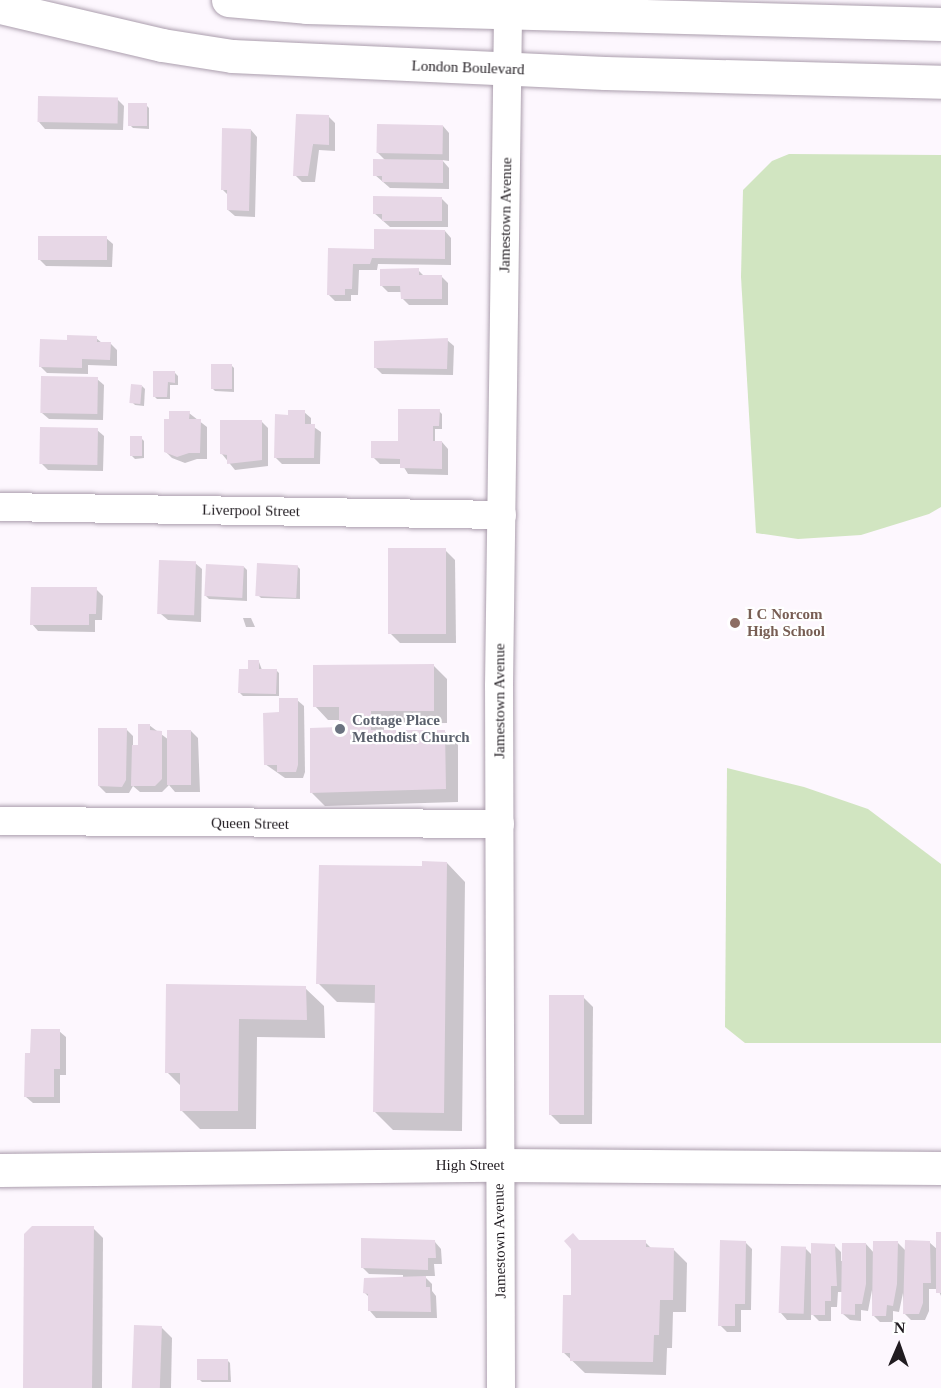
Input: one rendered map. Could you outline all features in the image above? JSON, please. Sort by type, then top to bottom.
[{"type":"main road","points":[[228,0],[306,7],[941,24]]},
{"type":"main road","name":"London Boulevard","points":[[0,8],[162,45],[232,56],[508,69],[941,82]]},
{"type":"main road","name":"High Street","points":[[0,1170],[499,1165],[941,1168]]},
{"type":"street","name":"Jamestown Avenue","points":[[501,1388],[500,824],[508,13]]},
{"type":"street","name":"Liverpool Street","points":[[0,507],[502,515]]},
{"type":"street","name":"Queen Street","points":[[0,821],[500,824]]},
{"type":"green space","points":[[789,154],[941,155],[941,507],[929,514],[861,535],[798,539],[756,533],[741,277],[743,190],[772,161]]},
{"type":"green space","points":[[727,768],[804,787],[868,809],[941,864],[941,1043],[745,1043],[725,1027]]},
{"type":"building","points":[[38,96],[118,97],[118,123],[38,122]]},
{"type":"building","points":[[128,103],[147,103],[147,126],[128,126]]},
{"type":"building","points":[[296,114],[329,115],[329,145],[313,144],[308,176],[293,176]]},
{"type":"building","points":[[377,124],[443,125],[442,154],[376,153]]},
{"type":"building","points":[[222,128],[251,129],[249,211],[227,210],[227,190],[221,190]]},
{"type":"building","points":[[373,159],[443,160],[443,183],[382,182],[382,176],[373,176]]},
{"type":"building","points":[[373,196],[442,197],[442,221],[382,221],[382,214],[373,214]]},
{"type":"building","points":[[374,229],[445,230],[445,259],[372,258],[370,264],[353,264],[352,289],[345,289],[345,295],[327,295],[328,248],[374,249]]},
{"type":"building","points":[[38,236],[107,236],[107,260],[38,260]]},
{"type":"building","points":[[419,268],[419,275],[442,275],[442,299],[401,299],[400,286],[380,286],[380,269]]},
{"type":"building","points":[[67,335],[97,336],[97,342],[111,342],[110,360],[82,359],[82,368],[39,367],[40,339],[67,340]]},
{"type":"building","points":[[448,338],[447,369],[374,368],[374,341]]},
{"type":"building","points":[[211,364],[232,364],[232,389],[211,389]]},
{"type":"building","points":[[153,371],[175,371],[175,383],[168,382],[167,397],[153,397]]},
{"type":"building","points":[[41,376],[98,377],[97,414],[40,413]]},
{"type":"building","points":[[131,384],[142,385],[140,404],[129,403]]},
{"type":"building","points":[[398,409],[440,409],[439,426],[433,426],[433,441],[442,441],[442,469],[400,468],[400,459],[371,458],[371,441],[398,441]]},
{"type":"building","points":[[288,410],[305,410],[305,424],[315,424],[314,458],[274,458],[275,414],[288,415]]},
{"type":"building","points":[[169,411],[190,411],[189,419],[201,419],[200,453],[189,453],[177,457],[164,452],[164,419],[169,419]]},
{"type":"building","points":[[220,420],[262,420],[262,460],[227,464],[227,455],[220,454]]},
{"type":"building","points":[[40,427],[98,428],[97,465],[39,464]]},
{"type":"building","points":[[130,436],[142,436],[142,456],[130,456]]},
{"type":"building","points":[[388,548],[446,548],[446,634],[388,634]]},
{"type":"building","points":[[159,560],[196,561],[194,615],[157,614]]},
{"type":"building","points":[[257,563],[298,565],[296,598],[255,596]]},
{"type":"building","points":[[206,564],[244,566],[242,598],[204,596]]},
{"type":"building","points":[[31,587],[97,587],[96,614],[89,614],[89,625],[30,625]]},
{"type":"building","points":[[248,660],[259,660],[259,669],[277,669],[276,694],[238,693],[239,669],[248,669]]},
{"type":"building","name":"Cottage Place Methodist Church","points":[[434,664],[434,711],[371,711],[371,730],[445,730],[446,789],[310,793],[310,728],[339,727],[339,707],[313,707],[313,665]]},
{"type":"building","points":[[279,698],[298,698],[298,765],[296,772],[277,772],[277,765],[264,765],[263,713],[279,712]]},
{"type":"building","points":[[138,724],[150,724],[150,730],[162,731],[162,779],[155,786],[131,786],[132,745],[138,745]]},
{"type":"building","points":[[98,728],[127,728],[126,780],[122,787],[98,786]]},
{"type":"building","points":[[167,730],[191,730],[191,785],[167,785]]},
{"type":"building","points":[[422,861],[447,862],[444,1113],[373,1112],[375,985],[316,984],[319,865],[422,866]]},
{"type":"building","points":[[166,984],[306,986],[307,1020],[239,1019],[238,1111],[180,1111],[180,1073],[165,1073]]},
{"type":"building","points":[[549,995],[584,995],[584,1115],[549,1115]]},
{"type":"building","points":[[31,1029],[60,1029],[60,1069],[54,1069],[54,1097],[24,1097],[25,1053],[30,1053]]},
{"type":"building","points":[[32,1226],[94,1226],[92,1388],[23,1388],[24,1234]]},
{"type":"building","points":[[936,1232],[941,1232],[941,1293],[936,1293]]},
{"type":"building","points":[[573,1233],[579,1240],[646,1240],[646,1247],[674,1248],[673,1300],[660,1300],[659,1335],[654,1335],[653,1362],[570,1361],[570,1353],[562,1353],[563,1295],[571,1295],[571,1249],[564,1241]]},
{"type":"building","points":[[361,1238],[435,1240],[436,1258],[428,1258],[428,1270],[361,1268]]},
{"type":"building","points":[[720,1240],[746,1241],[745,1304],[735,1304],[735,1326],[718,1326]]},
{"type":"building","points":[[905,1240],[930,1241],[931,1283],[923,1283],[923,1303],[919,1314],[903,1314]]},
{"type":"building","points":[[873,1241],[898,1241],[897,1284],[893,1306],[887,1305],[886,1316],[872,1316]]},
{"type":"building","points":[[811,1243],[835,1244],[837,1286],[831,1286],[831,1301],[825,1301],[825,1315],[811,1315]]},
{"type":"building","points":[[842,1243],[866,1243],[866,1284],[862,1304],[855,1304],[855,1315],[841,1314]]},
{"type":"building","points":[[781,1246],[806,1247],[804,1314],[779,1313]]},
{"type":"building","points":[[426,1276],[426,1287],[430,1287],[431,1312],[368,1311],[368,1294],[363,1293],[364,1278]]},
{"type":"building","points":[[134,1325],[162,1326],[160,1388],[132,1388]]},
{"type":"building","points":[[197,1359],[228,1359],[228,1380],[197,1380]]},
{"type":"place","name":"I C Norcom High School","points":[[735,623]]},
{"type":"place","name":"Cottage Place Methodist Church","points":[[340,729]]}]
